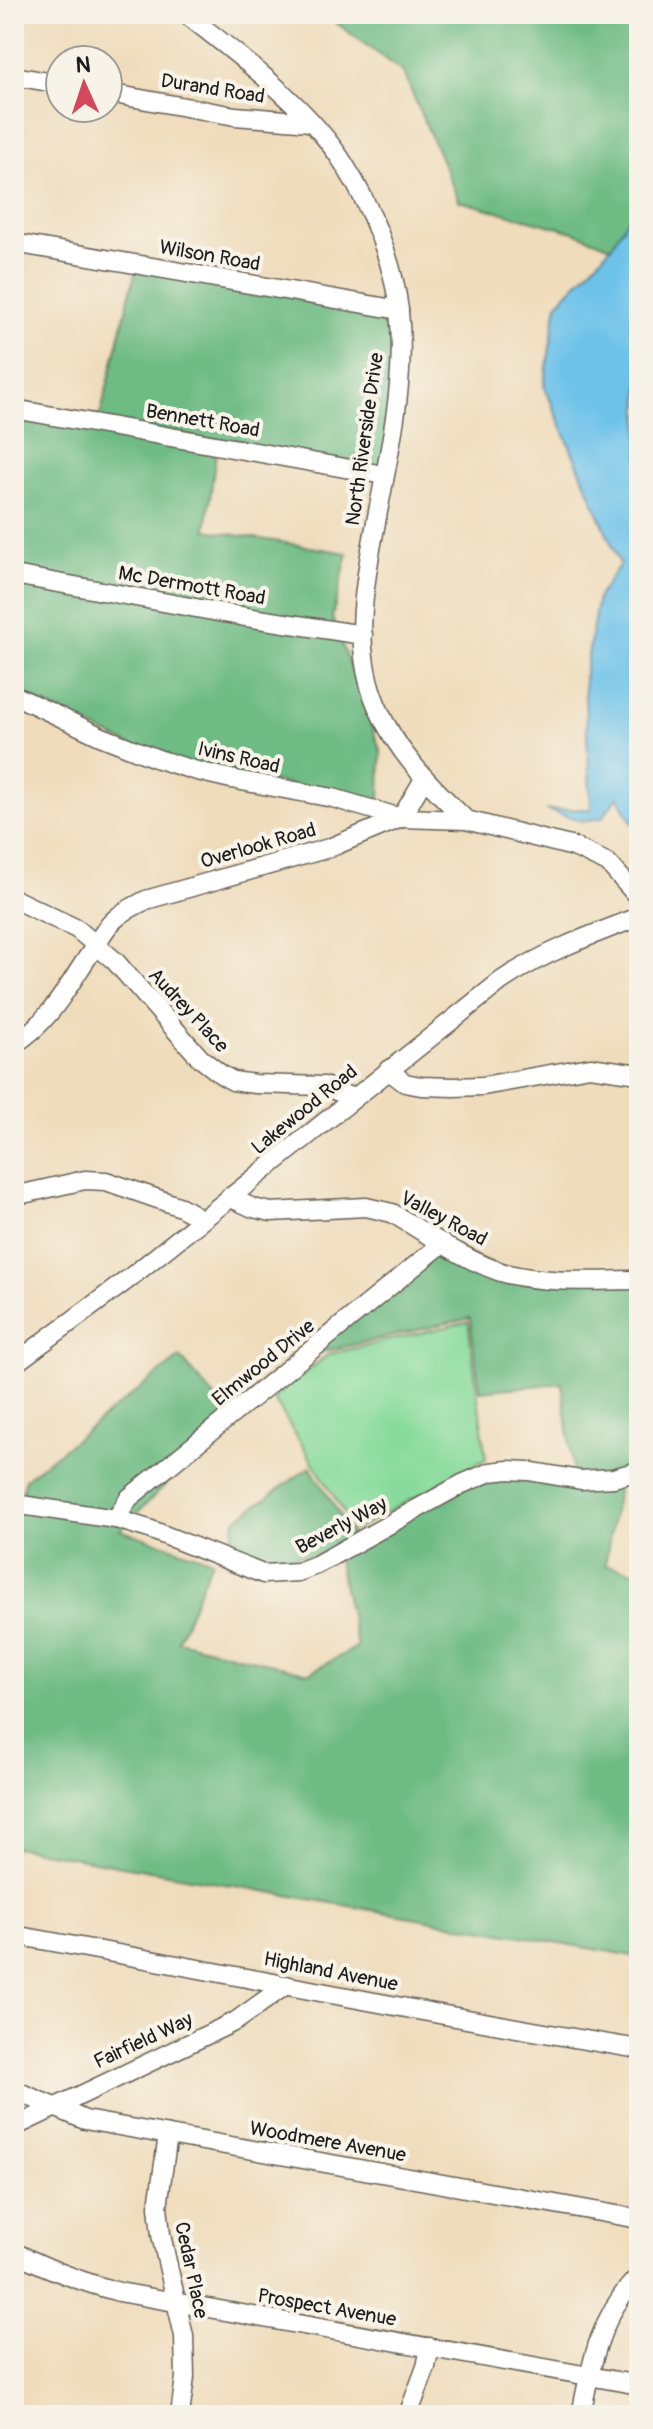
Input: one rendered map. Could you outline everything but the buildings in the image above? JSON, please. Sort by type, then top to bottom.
[{"type":"street","name":"North Riverside Drive","points":[[186,14],[251,66],[311,122],[342,160],[372,216],[399,310],[400,367],[361,611],[365,669],[376,704],[391,736],[424,779],[466,820]]},
{"type":"street","points":[[14,76],[44,81]]},
{"type":"street","name":"Durand Road","points":[[124,96],[235,116],[311,122]]},
{"type":"street","name":"Wilson Road","points":[[14,243],[399,310]]},
{"type":"street","name":"Bennett Road","points":[[14,409],[384,475]]},
{"type":"street","name":"Mc Dermott Road","points":[[14,575],[363,635]]},
{"type":"street","name":"Ivins Road","points":[[14,695],[100,736],[158,759],[231,779],[333,798],[401,818],[466,820],[544,838],[608,863],[639,898]]},
{"type":"street","points":[[401,818],[424,779]]},
{"type":"street","name":"Overlook Road","points":[[14,1044],[58,1005],[112,921],[146,900],[329,848],[401,818]]},
{"type":"street","name":"Audrey Place","points":[[14,899],[77,929],[115,961],[200,1058],[222,1075],[233,1081],[255,1084],[324,1086],[353,1098]]},
{"type":"street","name":"Lakewood Road","points":[[14,1364],[68,1326],[472,1003],[523,966],[569,943],[639,917]]},
{"type":"street","points":[[388,1070],[405,1083],[453,1087],[483,1086],[590,1067],[639,1074]]},
{"type":"street","points":[[14,1196],[95,1179],[181,1207],[201,1219]]},
{"type":"street","name":"Valley Road","points":[[229,1197],[271,1212],[378,1208],[507,1274],[555,1279],[639,1280]]},
{"type":"street","name":"Elmwood Drive","points":[[116,1519],[129,1498],[443,1243]]},
{"type":"street","name":"Beverly Way","points":[[14,1504],[116,1519],[149,1529],[257,1573],[277,1575],[316,1565],[462,1484],[490,1472],[528,1471],[581,1480],[613,1478],[639,1471]]},
{"type":"street","name":"Highland Avenue","points":[[14,1935],[639,2049]]},
{"type":"street","name":"Fairfield Way","points":[[14,2127],[236,2021],[286,1985]]},
{"type":"street","name":"Woodmere Avenue","points":[[14,2090],[85,2120],[639,2219]]},
{"type":"street","name":"Cedar Place","points":[[168,2135],[158,2206],[185,2353],[180,2415]]},
{"type":"street","name":"Prospect Avenue","points":[[14,2252],[76,2281],[119,2292],[639,2385]]},
{"type":"street","points":[[581,2415],[593,2353],[609,2314],[619,2297],[639,2276]]},
{"type":"street","points":[[408,2415],[430,2347]]},
{"type":"green space","points":[[324,14],[479,14],[529,23],[551,14],[639,14],[639,200],[611,247],[574,232],[459,201],[403,72]]},
{"type":"green space","points":[[479,14],[551,14],[529,23]]},
{"type":"green space","points":[[136,269],[401,313],[385,473],[217,445],[206,530],[348,553],[332,617],[381,752],[380,802],[166,762],[14,690],[14,402],[100,416]]},
{"type":"green space","points":[[443,1243],[520,1277],[639,1280],[639,1470],[620,1476],[605,1565],[639,1572],[639,1957],[14,1847],[14,1510],[18,1510],[25,1479],[180,1357],[233,1418],[120,1530],[212,1560],[178,1641],[309,1673],[357,1647],[336,1552],[228,1563],[235,1520],[310,1467],[356,1541],[493,1471],[574,1477],[562,1383],[480,1391],[470,1318],[308,1355]]},
{"type":"green space","points":[[468,1322],[486,1459],[355,1530],[273,1398],[329,1354]]},
{"type":"water","points":[[639,200],[639,835],[618,796],[602,818],[582,821],[546,810],[591,809],[584,679],[598,597],[620,564],[544,385],[557,304],[611,247]]}]
